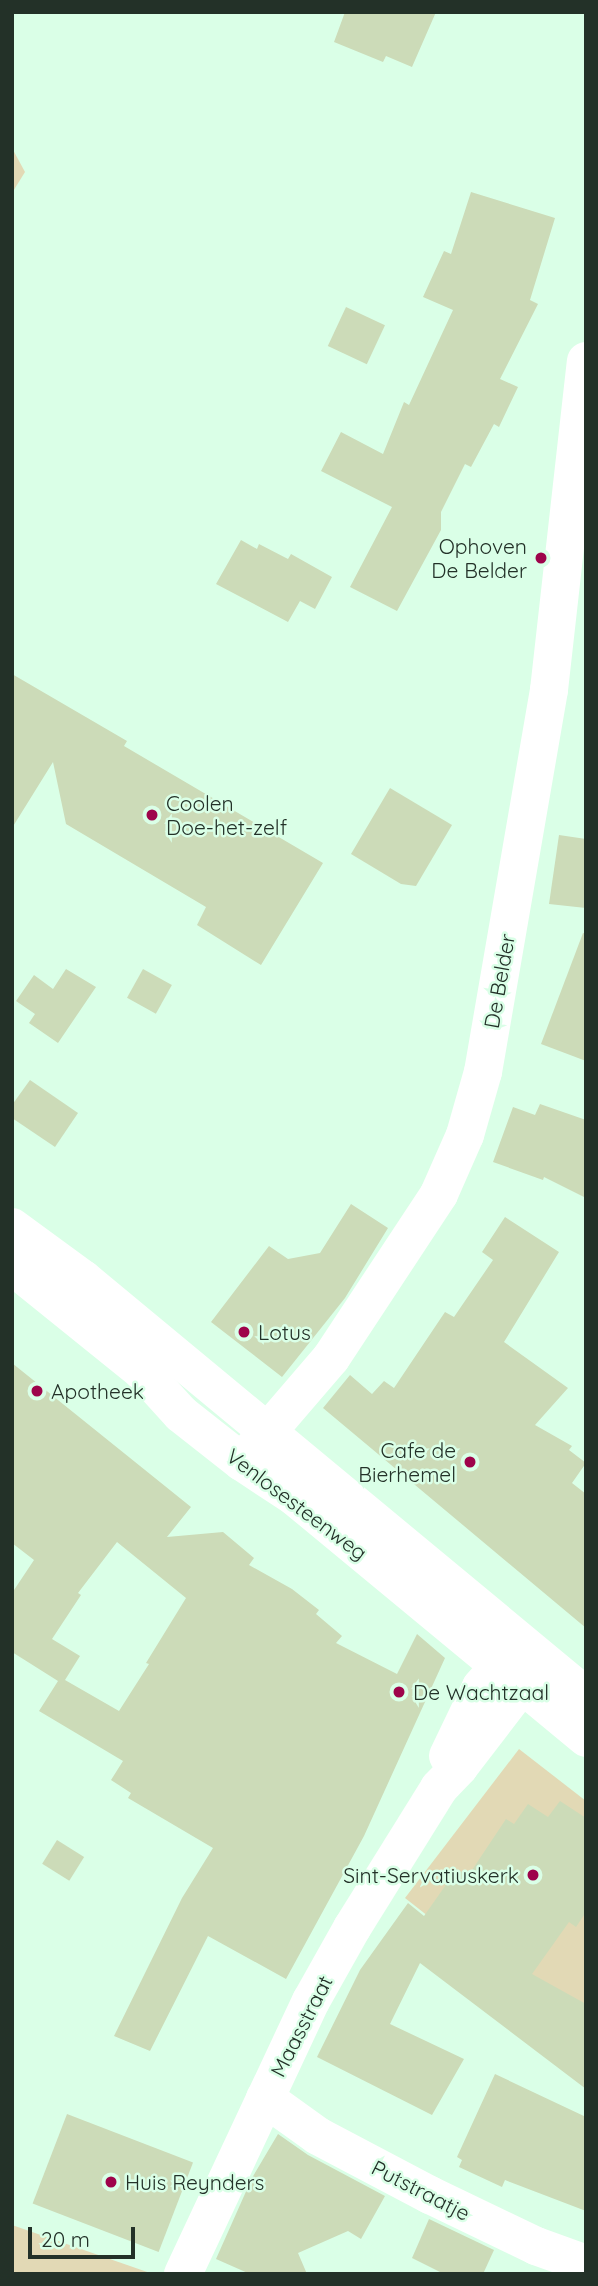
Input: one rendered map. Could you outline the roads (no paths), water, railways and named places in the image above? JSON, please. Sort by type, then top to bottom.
[{"type":"street","name":"De Belder","points":[[242,1462],[331,1358],[439,1194],[465,1135],[483,1072],[549,690],[583,431],[586,361]]},
{"type":"street","name":"Venlosesteenweg","points":[[12,1227],[82,1279],[266,1432],[518,1668]]},
{"type":"street","name":"Venlosesteenweg","points":[[12,1266],[141,1370],[181,1413],[242,1462],[295,1497],[518,1668],[574,1690],[586,1738]]},
{"type":"street","name":"Maasstraat","points":[[183,2274],[311,2001],[345,1940],[439,1788],[447,1759],[475,1698],[518,1668]]},
{"type":"street","name":"Putstraatje","points":[[265,2098],[318,2136],[430,2195],[536,2246],[586,2264]]},
{"type":"place","name":"Ophoven De Belder","points":[[541,558]]},
{"type":"place","name":"Coolen Doe-het-zelf","points":[[152,815]]},
{"type":"place","name":"Lotus","points":[[244,1332]]},
{"type":"place","name":"Apotheek","points":[[37,1391]]},
{"type":"place","name":"Cafe de Bierhemel","points":[[470,1462]]},
{"type":"place","name":"De Wachtzaal","points":[[399,1692]]},
{"type":"place","name":"Sint-Servatiuskerk","points":[[533,1875]]},
{"type":"place","name":"Huis Reynders","points":[[111,2182]]}]
